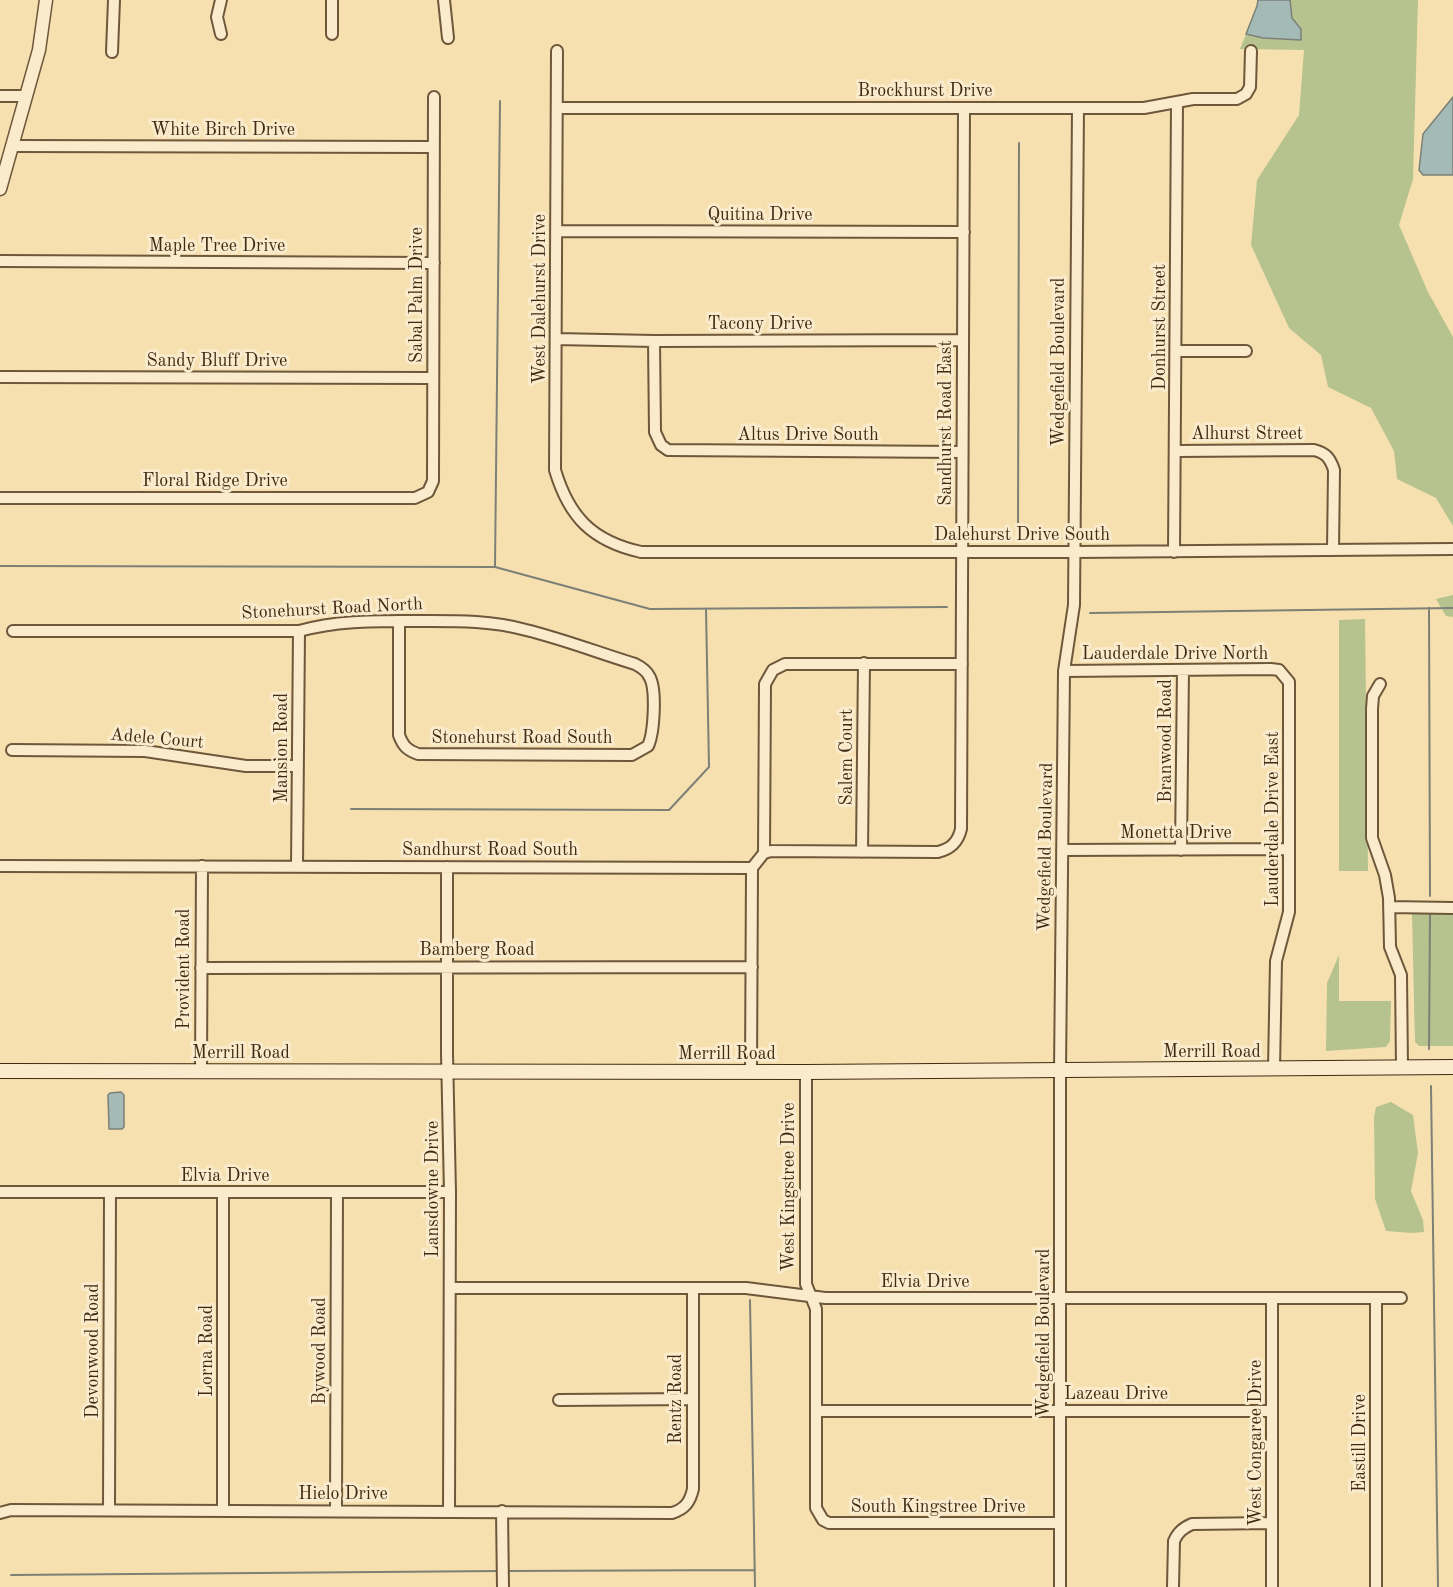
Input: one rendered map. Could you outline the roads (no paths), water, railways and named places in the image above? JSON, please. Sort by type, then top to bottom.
[{"type":"main road","name":"Merrill Road","points":[[0,1071],[806,1072],[1453,1067]]},
{"type":"street","points":[[0,189],[39,50],[46,0]]},
{"type":"street","points":[[112,52],[114,0]]},
{"type":"street","points":[[220,34],[217,17],[221,0]]},
{"type":"street","points":[[332,0],[332,34]]},
{"type":"street","points":[[444,0],[448,38]]},
{"type":"street","name":"West Dalehurst Drive","points":[[557,51],[555,470],[561,491],[570,507],[582,523],[595,534]]},
{"type":"street","name":"Brockhurst Drive","points":[[557,108],[1144,108],[1193,99],[1237,99],[1246,94],[1250,87],[1251,51]]},
{"type":"street","points":[[0,96],[26,96]]},
{"type":"street","name":"Sabal Palm Drive","points":[[428,492],[433,480],[434,97]]},
{"type":"street","name":"Donhurst Street","points":[[1174,552],[1177,102]]},
{"type":"street","name":"Sandhurst Road East","points":[[862,852],[938,852],[954,845],[961,829],[964,108]]},
{"type":"street","name":"Wedgefield Boulevard","points":[[1060,1587],[1060,1071],[1064,671],[1073,622],[1075,552],[1078,108]]},
{"type":"street","name":"White Birch Drive","points":[[12,146],[433,147]]},
{"type":"street","name":"Quitina Drive","points":[[557,231],[964,232]]},
{"type":"street","name":"Maple Tree Drive","points":[[0,261],[434,263]]},
{"type":"street","name":"Tacony Drive","points":[[556,339],[963,340]]},
{"type":"street","name":"Altus Drive South","points":[[654,341],[655,432],[661,446],[674,452],[962,452]]},
{"type":"street","points":[[1177,351],[1246,351]]},
{"type":"street","name":"Sandy Bluff Drive","points":[[0,377],[433,378]]},
{"type":"street","name":"Alhurst Street","points":[[1176,451],[1314,450],[1324,453],[1331,459],[1334,470],[1333,550]]},
{"type":"street","name":"Floral Ridge Drive","points":[[0,498],[415,498],[428,492]]},
{"type":"street","name":"Dalehurst Drive South","points":[[595,534],[616,545],[641,552],[1174,552],[1453,549]]},
{"type":"street","name":"Stonehurst Road North","points":[[13,631],[299,630],[347,621],[472,621],[525,630],[635,664],[645,670],[653,686],[652,737],[643,751]]},
{"type":"street","name":"Stonehurst Road South","points":[[399,621],[399,735],[403,745],[409,751],[418,754],[632,755],[643,751]]},
{"type":"street","name":"Mansion Road","points":[[297,867],[299,630]]},
{"type":"street","name":"Salem Court","points":[[862,852],[864,663]]},
{"type":"street","points":[[764,853],[765,684],[772,670],[785,664],[962,664]]},
{"type":"street","name":"Branwood Road","points":[[1181,850],[1182,669]]},
{"type":"street","name":"Lauderdale Drive North","points":[[1064,671],[1271,669],[1279,670],[1285,675]]},
{"type":"street","name":"Lauderdale Drive East","points":[[1274,1069],[1276,961],[1289,912],[1290,690],[1285,675]]},
{"type":"street","points":[[1380,684],[1373,696],[1372,709],[1372,838],[1385,875],[1390,947],[1397,962],[1402,983],[1402,1068]]},
{"type":"street","name":"Adele Court","points":[[12,750],[145,751],[246,766],[298,766]]},
{"type":"street","name":"Monetta Drive","points":[[1062,850],[1289,849]]},
{"type":"street","points":[[751,1072],[752,868],[764,853],[771,851],[862,852]]},
{"type":"street","name":"Sandhurst Road South","points":[[0,866],[752,868]]},
{"type":"street","name":"Provident Road","points":[[201,866],[201,1071]]},
{"type":"street","name":"Lansdowne Drive","points":[[447,867],[450,1192],[449,1511]]},
{"type":"street","points":[[1389,907],[1453,908]]},
{"type":"street","name":"Bamberg Road","points":[[201,968],[752,967]]},
{"type":"street","name":"West Kingstree Drive","points":[[806,1072],[806,1284],[816,1309],[816,1508],[819,1516]]},
{"type":"street","name":"Elvia Drive","points":[[0,1192],[450,1192]]},
{"type":"street","name":"Devonwood Road","points":[[109,1510],[110,1192]]},
{"type":"street","name":"Lorna Road","points":[[223,1192],[223,1510]]},
{"type":"street","name":"Bywood Road","points":[[336,1511],[337,1192]]},
{"type":"street","name":"Elvia Drive","points":[[450,1288],[746,1288],[825,1298],[1401,1298]]},
{"type":"street","name":"Rentz Road","points":[[685,1506],[691,1499],[693,1489],[693,1288]]},
{"type":"street","name":"West Congaree Drive","points":[[1272,1298],[1272,1587]]},
{"type":"street","name":"Eastill Drive","points":[[1376,1299],[1376,1587]]},
{"type":"street","points":[[559,1400],[693,1399]]},
{"type":"street","name":"Lazeau Drive","points":[[816,1410],[1272,1411]]},
{"type":"street","name":"Hielo Drive","points":[[0,1513],[11,1510],[672,1513],[685,1506]]},
{"type":"street","points":[[502,1511],[502,1587]]},
{"type":"street","name":"South Kingstree Drive","points":[[819,1516],[829,1523],[1060,1523]]},
{"type":"street","points":[[1173,1587],[1174,1541],[1177,1534],[1184,1528],[1192,1524],[1272,1523]]},
{"type":"water","points":[[1258,0],[1290,0],[1292,18],[1301,29],[1301,40],[1263,38],[1246,34]]},
{"type":"water","points":[[1453,97],[1453,175],[1423,175],[1419,170],[1423,134]]},
{"type":"water","points":[[121,1092],[124,1095],[124,1127],[109,1129],[108,1095]]},
{"type":"waterway","points":[[0,566],[495,567],[500,101]]},
{"type":"waterway","points":[[1018,533],[1019,143]]},
{"type":"waterway","points":[[495,567],[650,609],[947,607]]},
{"type":"waterway","points":[[1429,608],[1430,896]]},
{"type":"waterway","points":[[1090,613],[1453,608]]},
{"type":"waterway","points":[[351,809],[669,810],[709,767],[706,609]]},
{"type":"waterway","points":[[1429,1049],[1430,915]]},
{"type":"waterway","points":[[1431,1086],[1438,1587]]},
{"type":"waterway","points":[[750,1300],[755,1587]]},
{"type":"waterway","points":[[506,1571],[755,1570]]},
{"type":"waterway","points":[[11,1575],[500,1571]]}]
